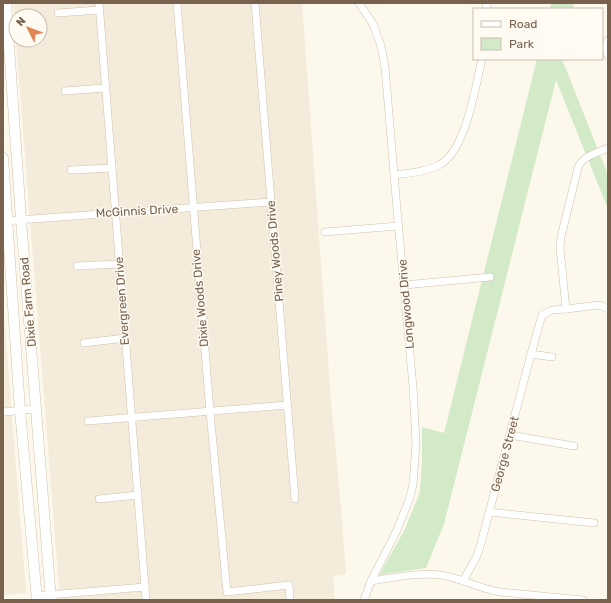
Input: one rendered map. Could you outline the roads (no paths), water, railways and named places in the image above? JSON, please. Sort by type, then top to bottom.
[{"type":"main road","name":"Dixie Farm Road","points":[[6,3],[21,219],[51,597]]},
{"type":"main road","name":"Dixie Farm Road","points":[[3,158],[5,220],[37,598]]},
{"type":"street","name":"Dixie Woods Drive","points":[[177,3],[210,412],[227,592],[289,585],[290,600]]},
{"type":"street","name":"Piney Woods Drive","points":[[255,3],[295,499]]},
{"type":"street","name":"Longwood Drive","points":[[359,3],[372,24],[381,46],[385,67],[416,443],[413,485],[404,515],[371,581],[364,600]]},
{"type":"street","points":[[58,13],[99,7]]},
{"type":"street","name":"Evergreen Drive","points":[[99,7],[146,600]]},
{"type":"street","points":[[608,40],[606,52],[608,56]]},
{"type":"street","points":[[394,175],[427,170],[448,159],[455,150],[467,121],[482,60]]},
{"type":"street","points":[[65,91],[106,88]]},
{"type":"street","points":[[608,148],[585,158],[579,164],[561,237],[560,248],[566,308],[600,306],[608,309]]},
{"type":"street","points":[[71,170],[112,168]]},
{"type":"street","name":"McGinnis Drive","points":[[5,220],[271,202]]},
{"type":"street","points":[[324,232],[398,226]]},
{"type":"street","points":[[77,266],[119,264]]},
{"type":"street","points":[[404,285],[490,276]]},
{"type":"street","name":"George Street","points":[[463,581],[476,558],[480,547],[542,315],[552,310],[566,308]]},
{"type":"street","points":[[84,343],[125,338]]},
{"type":"street","points":[[531,354],[552,357]]},
{"type":"street","points":[[88,420],[287,405]]},
{"type":"street","points":[[3,412],[36,409]]},
{"type":"street","points":[[510,435],[574,446]]},
{"type":"street","points":[[98,499],[138,495]]},
{"type":"street","points":[[489,512],[594,523]]},
{"type":"street","points":[[371,581],[430,574],[441,575],[500,592],[583,600]]},
{"type":"street","points":[[37,598],[145,587]]}]
